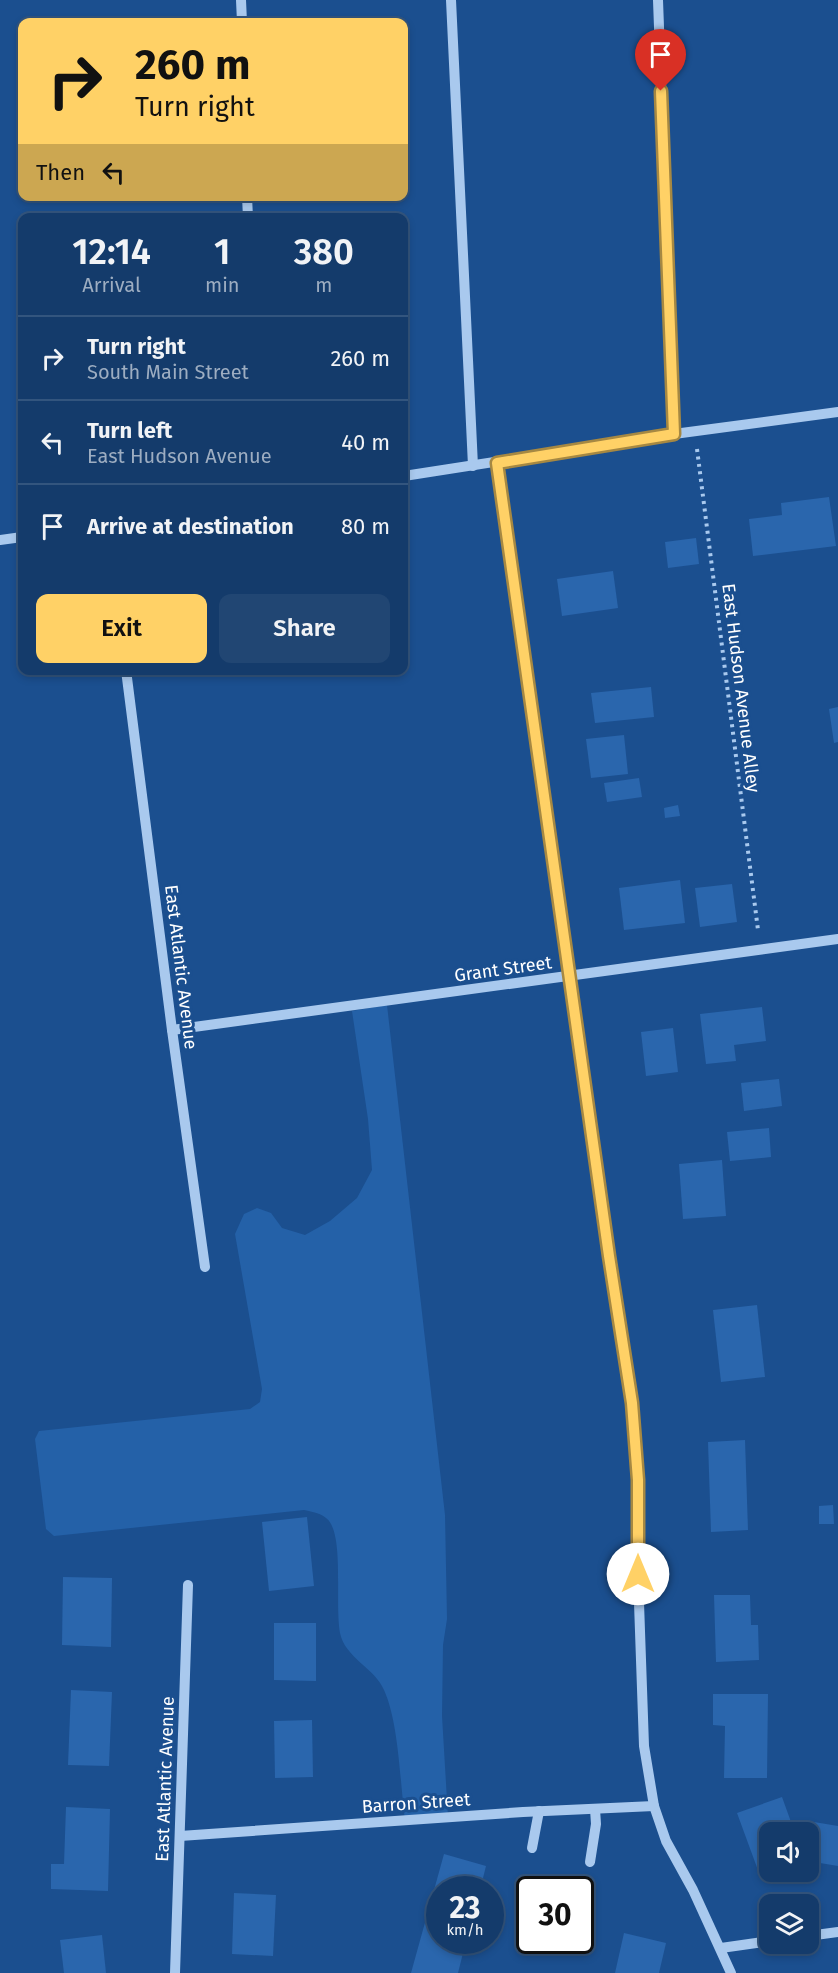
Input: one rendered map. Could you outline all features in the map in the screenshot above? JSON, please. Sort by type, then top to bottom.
[{"type":"street","points":[[241,0],[242,18]]},
{"type":"street","points":[[451,0],[473,466]]},
{"type":"street","points":[[658,0],[674,434]]},
{"type":"street","points":[[408,475],[674,434],[838,412]]},
{"type":"street","points":[[497,463],[609,1256],[632,1403],[638,1480],[638,1574],[644,1746],[654,1806],[666,1841],[721,1948],[731,1973]]},
{"type":"street","points":[[0,540],[18,538]]},
{"type":"street","name":"East Atlantic Avenue","points":[[127,675],[205,1267]]},
{"type":"street","name":"Grant Street","points":[[172,1030],[838,939]]},
{"type":"street","name":"East Atlantic Avenue","points":[[175,1973],[188,1586]]},
{"type":"street","name":"Barron Street","points":[[180,1836],[539,1811],[654,1806]]},
{"type":"street","points":[[590,1862],[596,1824],[595,1809]]},
{"type":"street","points":[[531,1848],[539,1811]]},
{"type":"street","points":[[819,1935],[838,1932]]},
{"type":"street","points":[[721,1948],[759,1943]]},
{"type":"path","name":"East Hudson Avenue Alley","points":[[695,431],[761,949]]},
{"type":"shaded area","points":[[387,1005],[445,1515],[447,1619],[443,1645],[442,1716],[448,1817],[405,1820],[396,1736],[389,1704],[380,1682],[348,1649],[340,1633],[337,1546],[329,1521],[319,1514],[304,1510],[54,1536],[46,1529],[35,1439],[39,1431],[250,1409],[260,1402],[262,1389],[235,1234],[244,1214],[257,1208],[271,1213],[282,1228],[305,1235],[330,1221],[357,1198],[372,1170],[368,1119],[352,1011]]},
{"type":"building","points":[[829,497],[836,546],[753,556],[749,519],[782,515],[781,503]]},
{"type":"building","points":[[696,538],[699,564],[668,568],[665,542]]},
{"type":"building","points":[[613,571],[618,608],[562,616],[557,579]]},
{"type":"building","points":[[651,687],[654,717],[595,723],[591,693]]},
{"type":"building","points":[[838,707],[838,742],[834,743],[829,709]]},
{"type":"building","points":[[624,735],[628,774],[591,778],[586,739]]},
{"type":"building","points":[[639,778],[642,797],[607,802],[604,783]]},
{"type":"building","points":[[678,805],[680,816],[665,818],[664,808]]},
{"type":"building","points":[[680,880],[685,923],[624,930],[619,888]]},
{"type":"building","points":[[732,884],[737,922],[700,927],[695,888]]},
{"type":"building","points":[[762,1007],[766,1041],[734,1045],[736,1061],[706,1064],[700,1014]]},
{"type":"building","points":[[673,1028],[678,1072],[646,1076],[641,1032]]},
{"type":"building","points":[[779,1079],[782,1106],[744,1111],[741,1083]]},
{"type":"building","points":[[769,1128],[771,1157],[730,1161],[727,1132]]},
{"type":"building","points":[[722,1160],[726,1216],[683,1219],[679,1164]]},
{"type":"building","points":[[757,1305],[765,1377],[721,1382],[713,1310]]},
{"type":"building","points":[[745,1440],[748,1530],[711,1532],[708,1442]]},
{"type":"building","points":[[833,1505],[834,1524],[819,1524],[819,1506]]},
{"type":"building","points":[[307,1517],[314,1586],[269,1591],[262,1522]]},
{"type":"building","points":[[63,1577],[112,1578],[111,1647],[62,1645]]},
{"type":"building","points":[[714,1595],[750,1595],[751,1625],[758,1625],[759,1660],[716,1662]]},
{"type":"building","points":[[274,1623],[316,1623],[316,1681],[274,1680]]},
{"type":"building","points":[[71,1690],[112,1692],[109,1766],[68,1765]]},
{"type":"building","points":[[713,1694],[768,1694],[767,1778],[724,1778],[725,1726],[713,1725]]},
{"type":"building","points":[[312,1720],[313,1777],[275,1778],[274,1721]]},
{"type":"building","points":[[782,1797],[791,1822],[759,1822],[759,1873],[737,1813]]},
{"type":"building","points":[[66,1807],[110,1809],[108,1891],[51,1889],[51,1864],[64,1864]]},
{"type":"building","points":[[819,1823],[838,1826],[838,1866],[819,1863]]},
{"type":"building","points":[[444,1854],[486,1866],[484,1876],[438,1876]]},
{"type":"building","points":[[234,1893],[276,1895],[273,1956],[232,1954]]},
{"type":"building","points":[[426,1919],[426,1954],[463,1954],[458,1973],[411,1973]]},
{"type":"building","points":[[624,1933],[666,1943],[659,1973],[615,1973]]},
{"type":"building","points":[[102,1935],[106,1973],[64,1973],[60,1940]]},
{"type":"route","points":[[638,1574],[638,1480],[632,1403],[609,1256],[497,463],[674,434],[661,91]]}]
